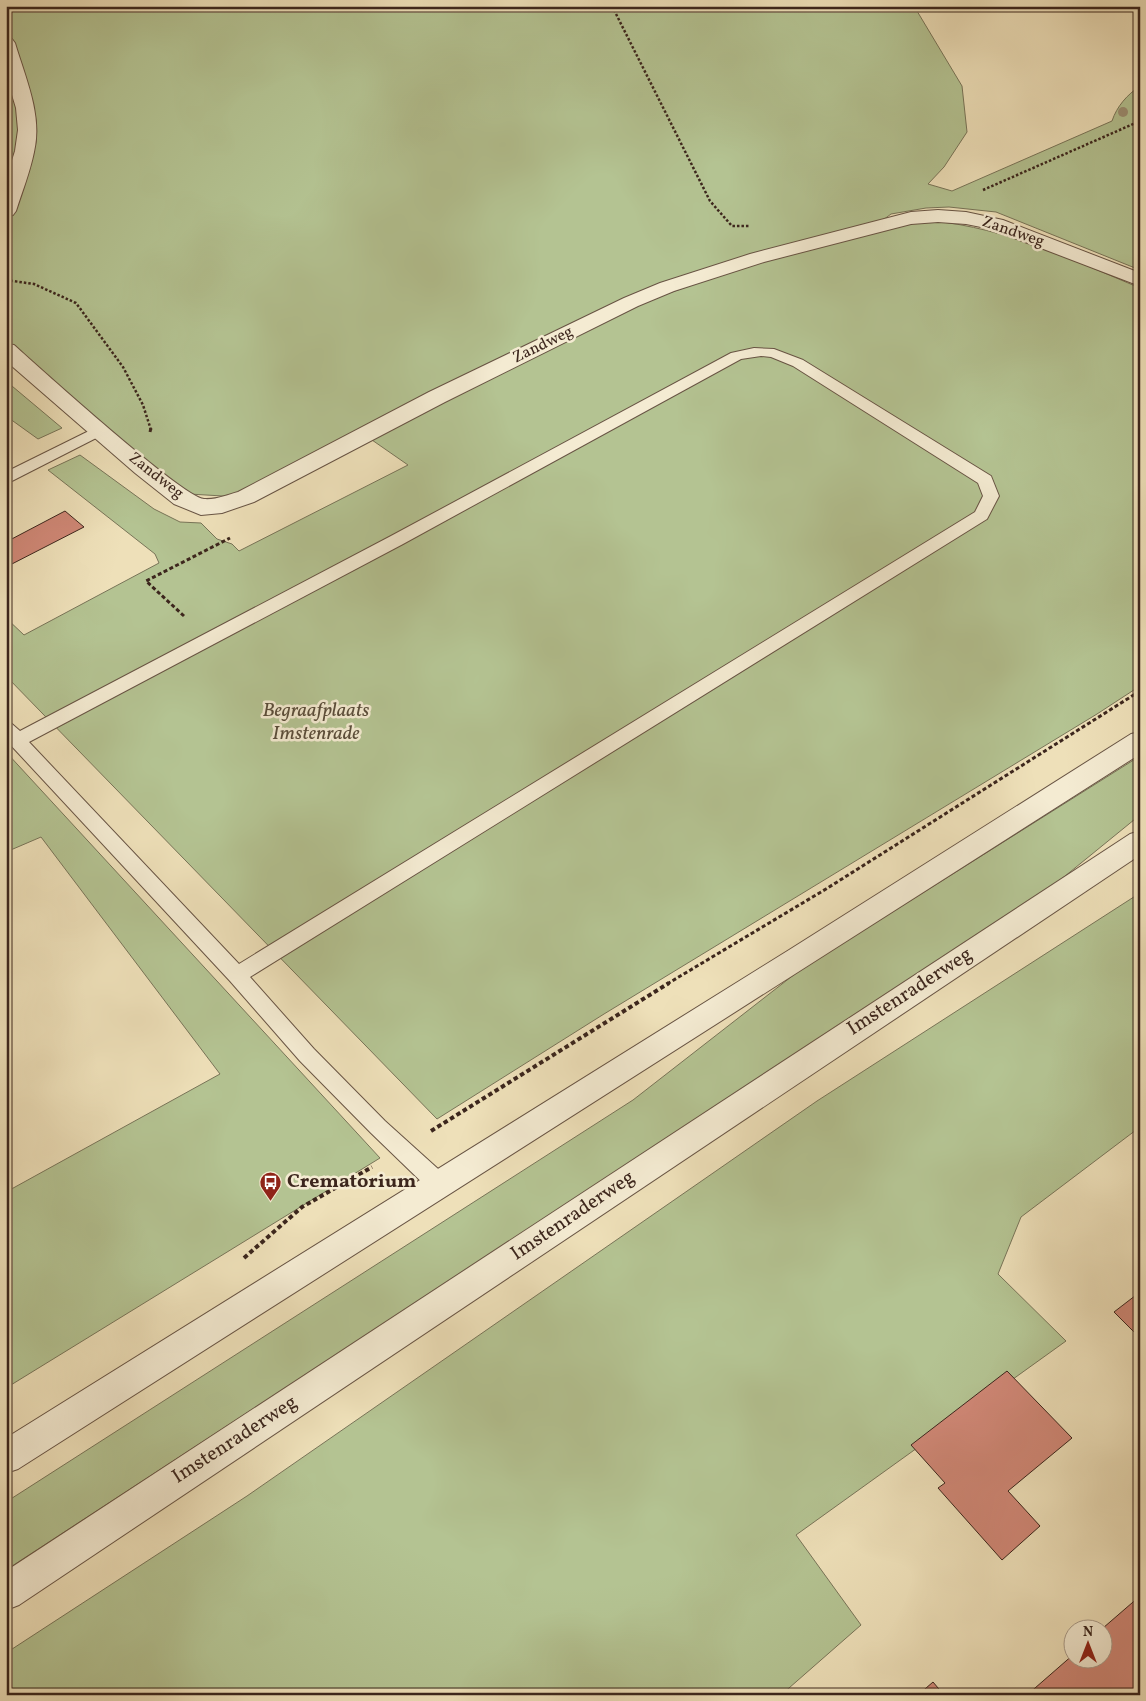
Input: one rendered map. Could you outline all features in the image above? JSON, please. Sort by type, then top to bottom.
[{"type":"street","points":[[6,43],[25,108],[27,130],[25,150],[6,211]]},
{"type":"street","name":"Zandweg","points":[[6,350],[143,468],[182,498],[201,507],[222,505],[246,497],[437,397],[667,287],[756,258],[911,218],[938,216],[966,218],[996,224],[1140,280]]},
{"type":"street","points":[[6,1457],[1140,741]]},
{"type":"street","name":"Imstenraderweg","points":[[6,1592],[1140,841]]},
{"type":"lane","points":[[236,976],[981,516],[991,496],[985,480],[806,368],[776,352],[758,350],[736,356],[397,540],[225,630],[12,734],[307,1055],[440,1184]]},
{"type":"lane","points":[[6,479],[101,430]]},
{"type":"path","points":[[612,6],[710,201],[732,226],[754,226]]},
{"type":"path","points":[[966,218],[968,201],[982,191],[1140,121]]},
{"type":"path","points":[[6,280],[34,284],[76,304],[99,333],[127,375],[143,405],[151,429],[143,468]]},
{"type":"path","points":[[201,507],[231,538],[146,581],[185,617],[202,608],[225,630]]},
{"type":"path","points":[[239,1263],[302,1207],[326,1196],[631,1006],[826,889],[1140,691]]},
{"type":"green space","points":[[6,6],[914,6],[962,86],[967,132],[944,167],[928,184],[952,191],[1112,121],[1123,101],[1140,86],[1140,270],[996,212],[949,207],[926,208],[891,214],[883,220],[755,253],[667,281],[248,492],[223,496],[189,494],[129,462],[62,410],[17,370],[6,353]]},
{"type":"green space","name":"Begraafplaats Imstenrade","points":[[933,221],[987,230],[1013,238],[1064,256],[1140,288],[1140,686],[604,1014],[437,1119],[6,676],[6,618],[24,635],[159,563],[155,554],[48,470],[80,455],[154,509],[180,522],[201,523],[217,539],[232,544],[239,551],[408,465],[372,440],[423,412],[652,299],[761,261],[884,224]]},
{"type":"green space","points":[[6,381],[62,428],[38,439],[6,416]]},
{"type":"green space","points":[[6,752],[380,1158],[6,1388],[6,1192],[220,1074],[41,837],[6,852]]},
{"type":"green space","points":[[1140,756],[1140,815],[1043,894],[6,1570],[6,1502],[633,1100],[800,970]]},
{"type":"green space","points":[[1140,893],[1140,1127],[1021,1217],[998,1274],[1066,1341],[796,1535],[861,1625],[781,1695],[6,1695],[6,1653],[247,1496],[817,1101]]},
{"type":"building","points":[[65,511],[84,527],[6,567],[6,542]]},
{"type":"building","points":[[1140,1292],[1140,1338],[1114,1312]]},
{"type":"building","points":[[1007,1371],[1072,1438],[1008,1491],[1040,1526],[1002,1560],[938,1488],[945,1483],[911,1445]]},
{"type":"building","points":[[1140,1596],[1140,1695],[1027,1695],[1064,1663],[1064,1668],[1114,1668],[1114,1618]]},
{"type":"building","points":[[933,1682],[944,1695],[918,1695]]},
{"type":"place","name":"Crematorium","points":[[271,1201]]}]
